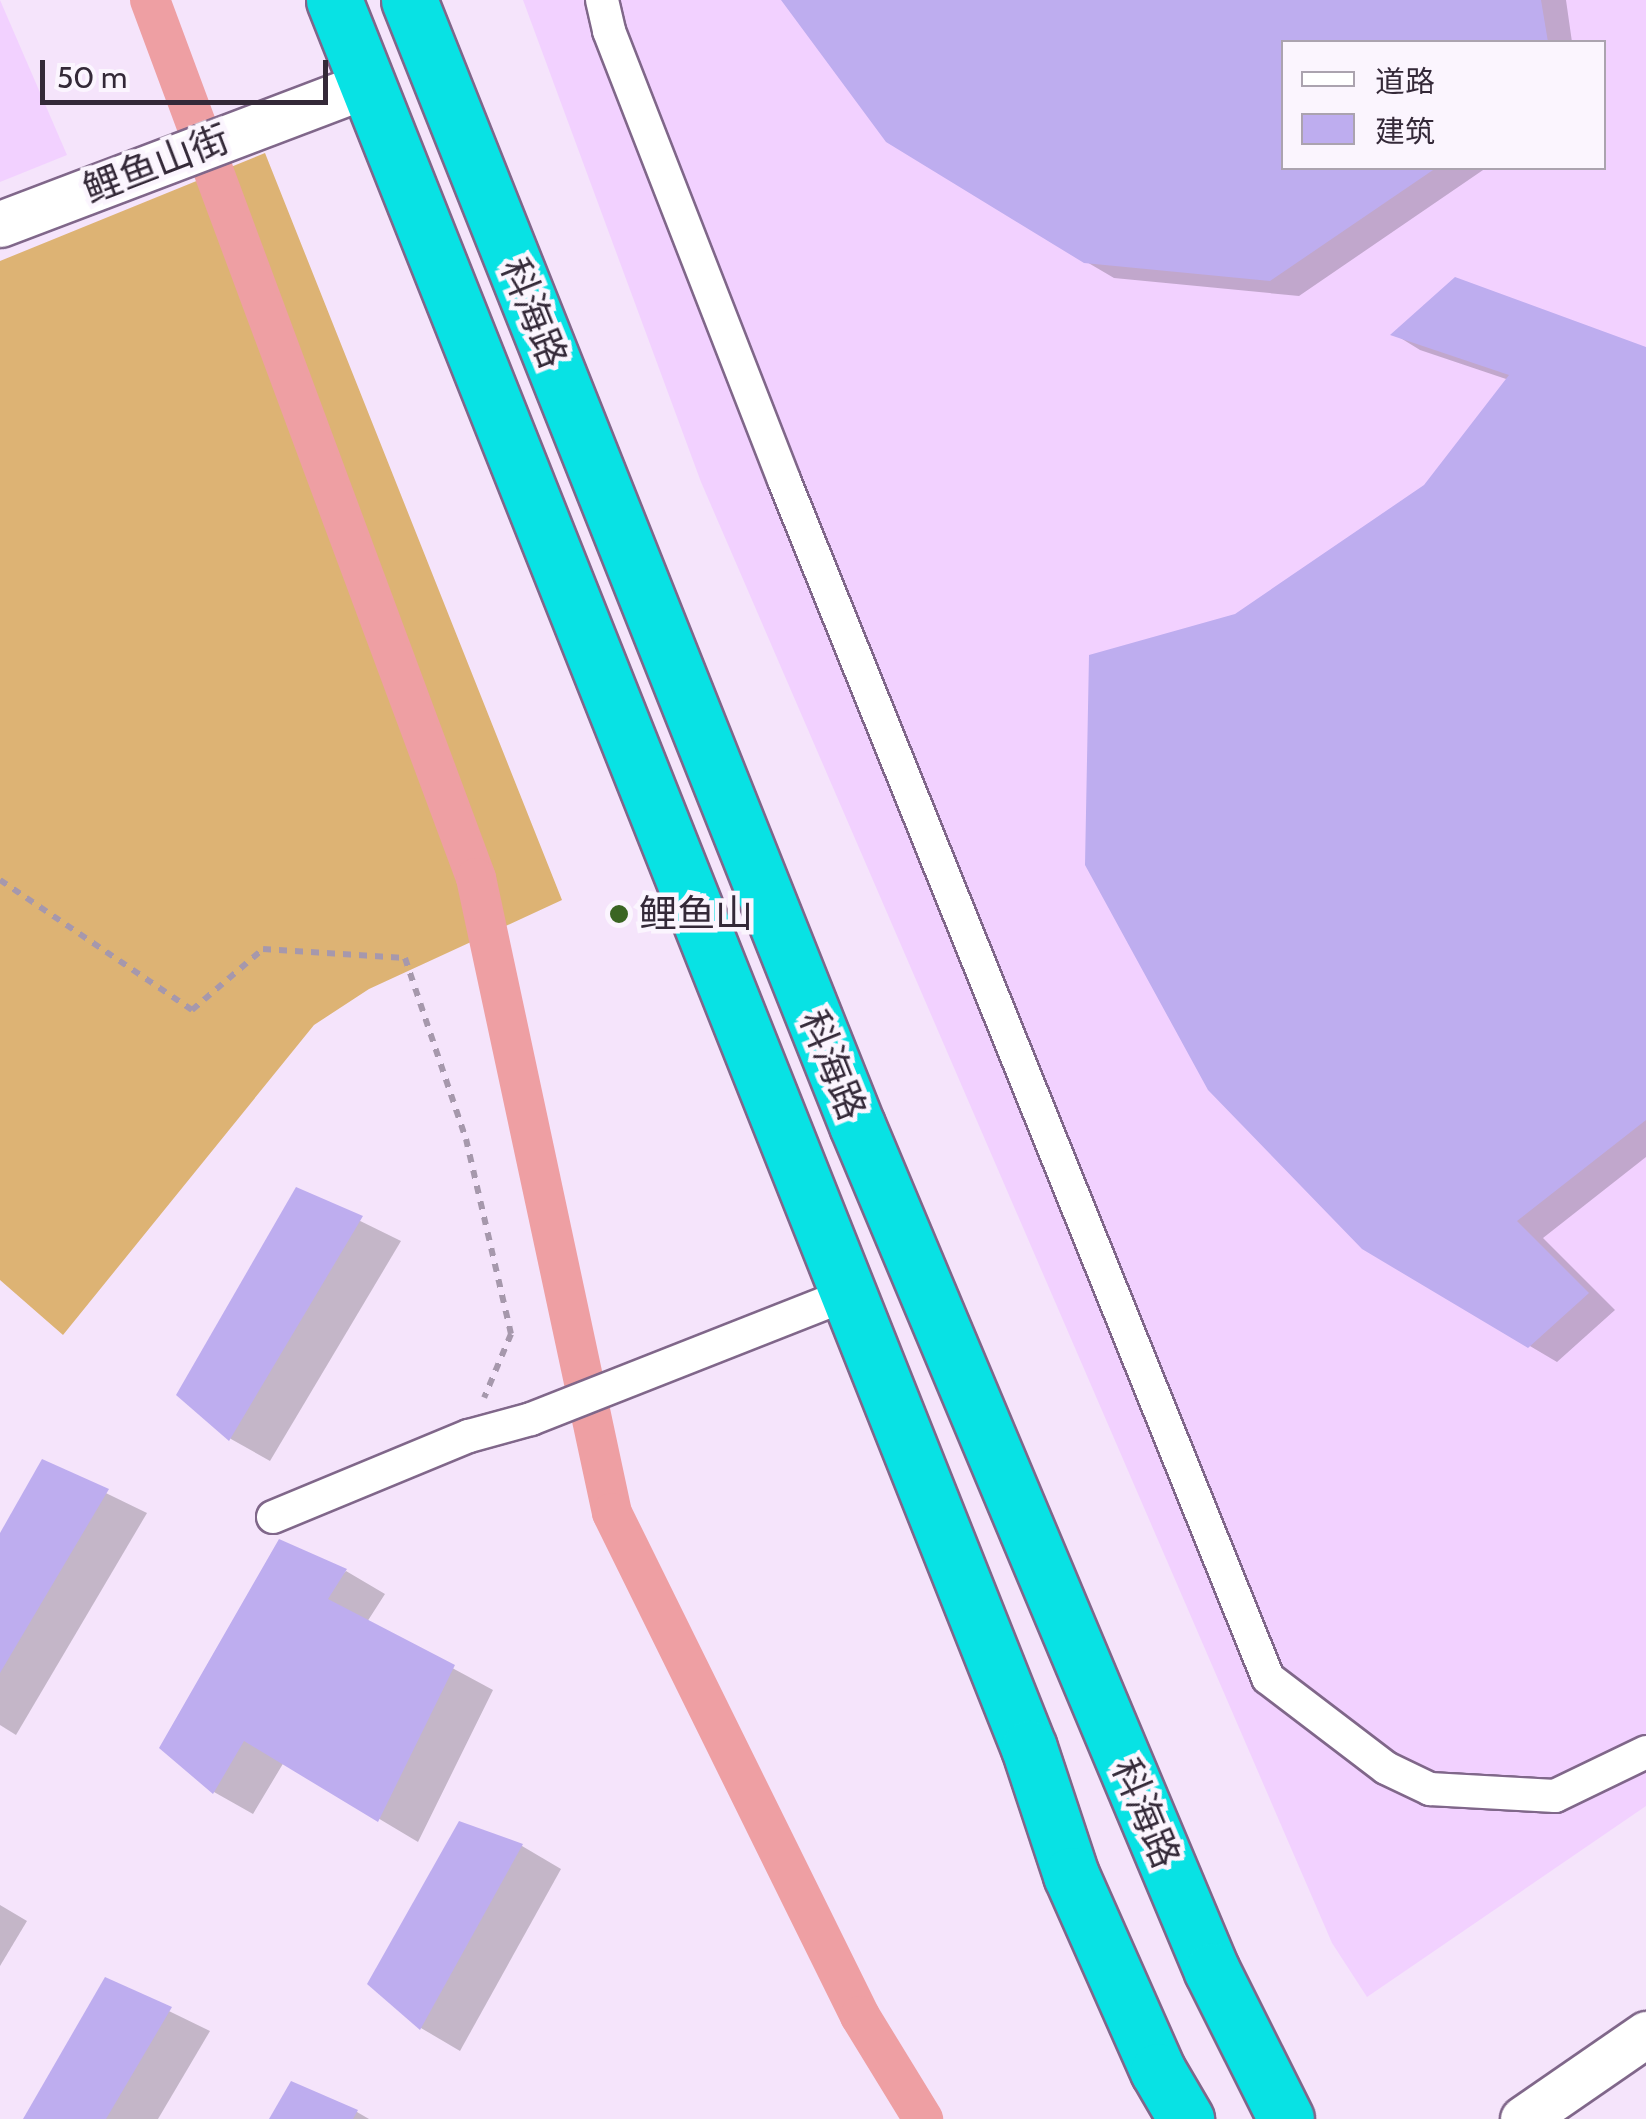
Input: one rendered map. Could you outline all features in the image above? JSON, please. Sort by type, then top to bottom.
[{"type":"highway","name":"科海路","points":[[334,0],[1029,1748],[1072,1876],[1158,2071],[1186,2119]]},
{"type":"highway","name":"科海路","points":[[409,0],[857,1125],[1212,1970],[1286,2119]]},
{"type":"street","points":[[602,0],[609,31],[784,480],[1268,1678],[1386,1768],[1430,1789],[1555,1796],[1646,1752]]},
{"type":"street","name":"鲤鱼山街","points":[[0,224],[368,84]]},
{"type":"street","points":[[273,1517],[468,1436],[531,1419],[848,1294]]},
{"type":"street","points":[[1524,2119],[1646,2034]]},
{"type":"path","points":[[0,880],[192,1010],[262,949],[405,958],[466,1139],[511,1334],[468,1436]]},
{"type":"shaded area","points":[[0,0],[67,155],[0,182]]},
{"type":"shaded area","points":[[523,0],[1646,0],[1646,1806],[1367,1997],[1332,1943],[701,482]]},
{"type":"shaded area","points":[[265,153],[562,900],[369,989],[314,1025],[63,1335],[0,1280],[0,261]]},
{"type":"building","points":[[781,0],[1541,0],[1548,40],[1281,40],[1281,170],[1433,170],[1270,281],[1084,263],[886,142]]},
{"type":"building","points":[[1455,277],[1646,347],[1646,1120],[1517,1221],[1589,1293],[1528,1348],[1362,1249],[1208,1090],[1085,865],[1089,655],[1235,614],[1424,485],[1509,375],[1390,335]]},
{"type":"building","points":[[296,1187],[363,1216],[229,1441],[176,1395]]},
{"type":"building","points":[[42,1459],[109,1489],[0,1673],[0,1533]]},
{"type":"building","points":[[279,1539],[347,1569],[328,1599],[455,1665],[378,1822],[244,1741],[213,1794],[159,1748]]},
{"type":"building","points":[[459,1821],[523,1844],[420,2030],[367,1984]]},
{"type":"building","points":[[105,1977],[172,2007],[106,2119],[23,2119]]},
{"type":"building","points":[[291,2081],[358,2110],[353,2119],[269,2119]]},
{"type":"waterway","points":[[150,0],[476,878],[612,1513],[860,2016],[923,2119]]},
{"type":"place","name":"鲤鱼山","points":[[619,914]]}]
